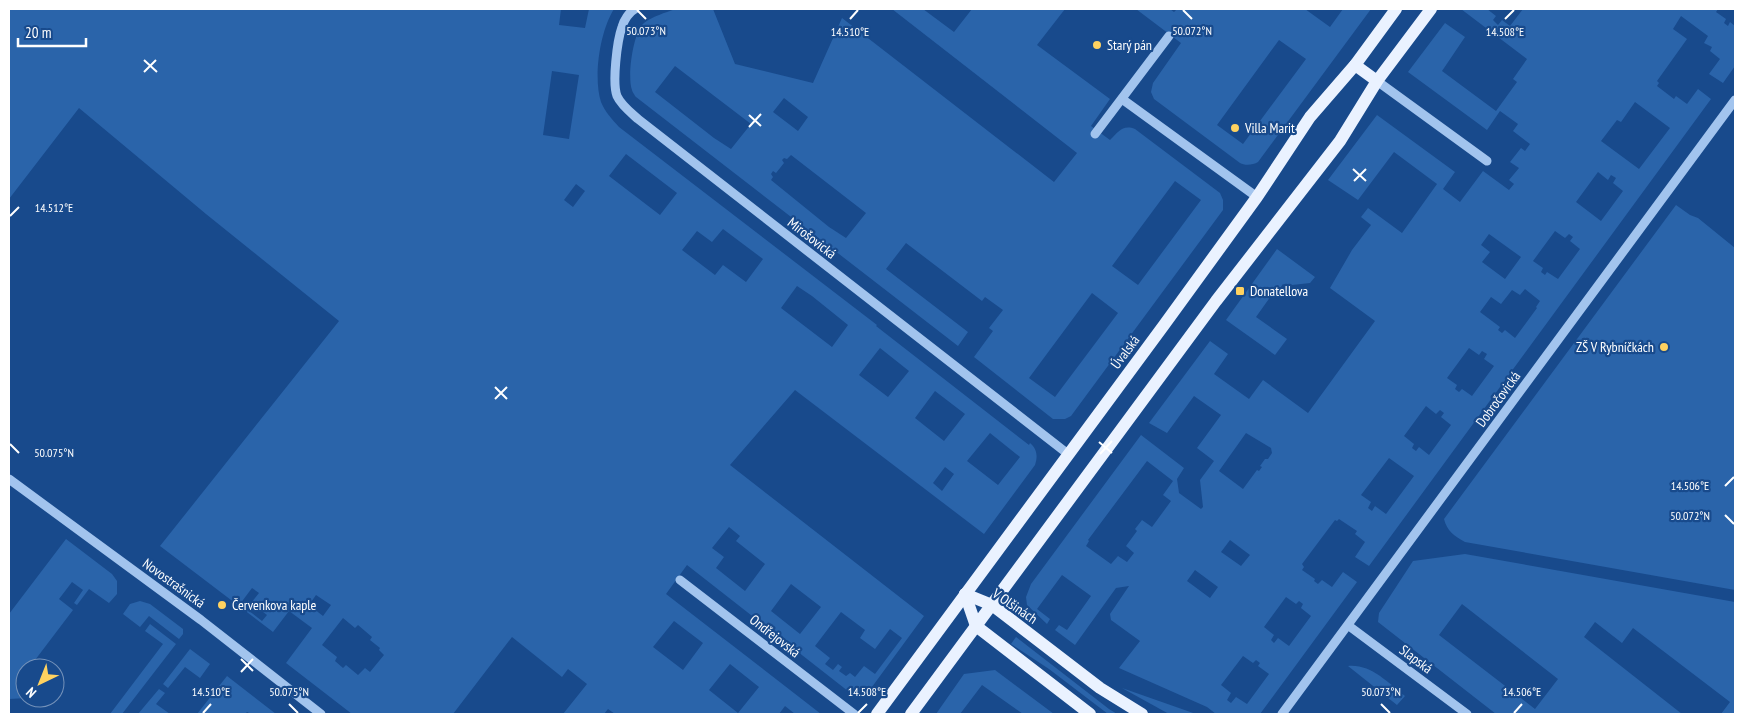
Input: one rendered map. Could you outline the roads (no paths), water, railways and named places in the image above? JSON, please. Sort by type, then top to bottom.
[{"type":"main road","name":"Úvalská","points":[[877,714],[1256,197],[1310,117],[1355,65],[1396,9]]},
{"type":"main road","points":[[911,714],[1216,301],[1337,146],[1378,81],[1431,9]]},
{"type":"main road","points":[[1355,65],[1378,81]]},
{"type":"main road","points":[[965,594],[976,626],[1090,714]]},
{"type":"main road","name":"V Olšinách","points":[[965,594],[992,605],[1100,688],[1142,714]]},
{"type":"street","name":"Mirošovická","points":[[635,9],[626,19],[622,28],[615,71],[614,86],[625,107],[1068,454]]},
{"type":"street","points":[[1095,134],[1168,36]]},
{"type":"street","points":[[1378,81],[1486,161]]},
{"type":"street","points":[[1122,99],[1256,197]]},
{"type":"street","name":"Dobročovická","points":[[1282,714],[1349,626],[1735,100]]},
{"type":"street","name":"Novostrašnická","points":[[9,479],[202,620],[321,714]]},
{"type":"street","name":"Ondřejovská","points":[[680,580],[854,714]]},
{"type":"street","name":"Slapská","points":[[1349,626],[1467,714]]},
{"type":"place","name":"Starý pán","points":[[1097,45]]},
{"type":"place","name":"Villa Marit","points":[[1235,128]]},
{"type":"place","name":"Donatellova","points":[[1240,291]]},
{"type":"place","name":"ZŠ V Rybníčkách","points":[[1664,347]]},
{"type":"place","name":"Červenkova kaple","points":[[222,605]]}]
